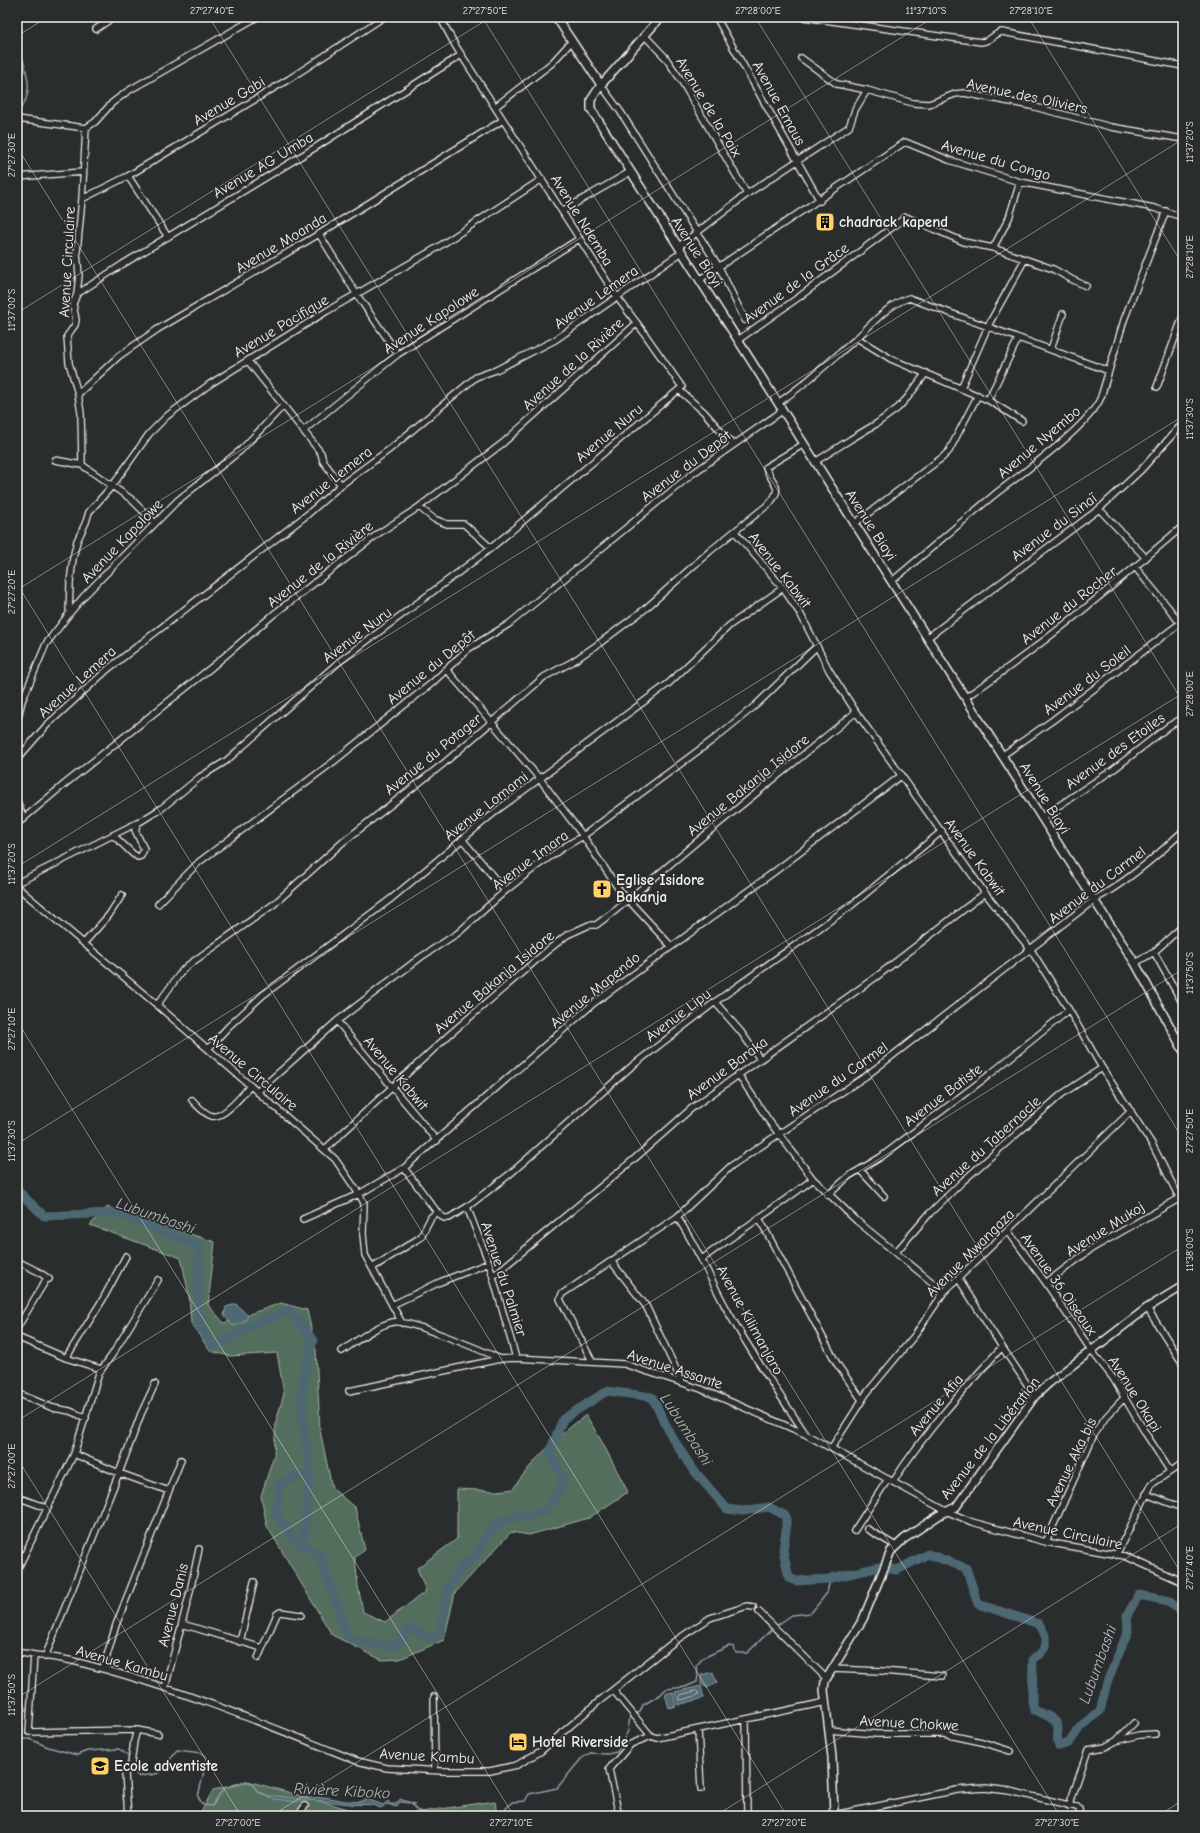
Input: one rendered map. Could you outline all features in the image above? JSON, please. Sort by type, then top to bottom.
[{"type":"street","points":[[96,29],[114,17]]},
{"type":"street","points":[[17,119],[86,128],[95,122],[112,103],[128,90],[257,17]]},
{"type":"street","name":"Avenue Gabi","points":[[82,199],[128,176],[289,79],[384,17]]},
{"type":"street","name":"Avenue Ndemba","points":[[440,17],[461,55],[617,297],[681,383],[682,387],[680,390],[704,412],[733,446]]},
{"type":"street","points":[[556,17],[636,136],[719,267],[745,320]]},
{"type":"street","points":[[601,85],[661,17]]},
{"type":"street","name":"Avenue Emaus","points":[[716,17],[820,201]]},
{"type":"street","points":[[803,17],[981,42],[987,41],[997,33],[1002,32],[1183,66]]},
{"type":"street","name":"Avenue de la Paix","points":[[645,36],[665,58],[681,80],[747,194]]},
{"type":"street","points":[[495,106],[552,63],[572,41]]},
{"type":"street","name":"Avenue AG Umba","points":[[77,294],[316,147],[461,55]]},
{"type":"street","name":"Avenue des Oliviers","points":[[801,58],[837,84],[867,90],[922,105],[955,94],[976,95],[1031,106],[1111,127],[1183,139]]},
{"type":"street","name":"Avenue Biayi","points":[[601,85],[592,98],[590,106],[630,172],[782,411],[1135,962],[1180,1036],[1183,1050]]},
{"type":"street","points":[[680,250],[697,233],[747,194],[849,127],[855,110],[867,90]]},
{"type":"street","name":"Avenue Moanda","points":[[78,394],[119,356],[158,328],[319,234],[503,120]]},
{"type":"street","name":"Avenue Circulaire","points":[[82,465],[81,413],[78,394],[69,363],[67,336],[75,325],[73,304],[77,294],[79,275],[77,252],[86,128]]},
{"type":"street","name":"Avenue du Congo","points":[[699,280],[820,201],[906,142],[949,160],[1020,182],[1166,211],[1183,217]]},
{"type":"street","points":[[17,177],[83,172]]},
{"type":"street","points":[[562,211],[630,172]]},
{"type":"street","points":[[128,176],[168,237]]},
{"type":"street","name":"Avenue Pacifique","points":[[69,614],[70,583],[73,558],[77,541],[89,512],[113,485],[149,434],[167,416],[210,384],[357,294],[435,249],[542,179]]},
{"type":"street","points":[[993,248],[1009,218],[1020,182]]},
{"type":"street","name":"Avenue Nyembo","points":[[892,581],[992,496],[1056,446],[1088,417],[1099,403],[1124,320],[1166,211]]},
{"type":"street","name":"Avenue de la Grâce","points":[[738,340],[799,297],[906,217],[964,242],[993,248],[1053,268],[1071,280],[1086,286]]},
{"type":"street","points":[[319,234],[357,294],[398,354]]},
{"type":"street","name":"Avenue Kapolowe","points":[[303,431],[398,354],[579,239]]},
{"type":"street","name":"Avenue Lemera","points":[[17,761],[46,725],[97,678],[308,514],[341,485],[390,449],[476,377],[496,370],[555,340],[617,297],[680,250]]},
{"type":"street","points":[[961,388],[988,326],[1026,259]]},
{"type":"street","points":[[778,404],[805,384],[884,313],[903,300],[909,298],[1109,371]]},
{"type":"street","points":[[1051,349],[1063,314]]},
{"type":"street","points":[[1157,387],[1183,316]]},
{"type":"street","name":"Avenue de la Rivière","points":[[17,824],[61,787],[212,667],[274,614],[379,533],[419,507],[503,443],[637,323]]},
{"type":"street","points":[[857,338],[891,359],[978,395],[1022,421]]},
{"type":"street","points":[[988,400],[1018,339]]},
{"type":"street","points":[[248,361],[321,453],[323,461],[341,485]]},
{"type":"street","points":[[815,462],[851,438],[876,424],[898,408],[926,373]]},
{"type":"street","name":"Avenue Nuru","points":[[113,835],[166,805],[200,777],[226,761],[340,661],[490,548],[680,390]]},
{"type":"street","points":[[854,524],[949,451],[978,395]]},
{"type":"street","name":"Avenue Kapolowe","points":[[17,721],[22,701],[46,644],[84,596],[176,501],[242,450],[283,406]]},
{"type":"street","name":"Avenue du Depôt","points":[[158,904],[199,862],[333,762],[447,670],[468,649],[508,624],[692,474],[782,411]]},
{"type":"street","name":"Avenue du Sinaï","points":[[927,638],[1099,509],[1141,470],[1183,423]]},
{"type":"street","name":"Avenue du Potager","points":[[157,1005],[187,966],[274,904],[343,842],[444,764],[544,677],[591,650],[645,609],[710,551],[770,503],[775,497],[777,491],[776,484],[766,470],[766,466],[804,444]]},
{"type":"street","points":[[55,460],[82,465],[113,485],[131,499],[155,523]]},
{"type":"street","points":[[419,507],[434,519],[447,524],[464,524],[490,548]]},
{"type":"street","points":[[1099,509],[1146,558]]},
{"type":"street","name":"Avenue du Rocher","points":[[966,697],[1003,672],[1135,567],[1183,526]]},
{"type":"street","name":"Avenue Kabwit","points":[[735,532],[783,588],[802,615],[816,647],[856,712],[902,774],[985,893],[1031,950],[1069,1010],[1102,1068],[1160,1157],[1183,1205]]},
{"type":"street","points":[[1135,567],[1182,624]]},
{"type":"street","name":"Avenue Lomami","points":[[208,1049],[228,1027],[263,995],[392,898],[500,808],[669,683],[730,625],[783,588]]},
{"type":"street","name":"Avenue du Soleil","points":[[1003,755],[1053,720],[1182,624]]},
{"type":"street","name":"Avenue Imara","points":[[257,1092],[337,1021],[421,957],[458,933],[505,891],[681,764],[756,705],[816,647]]},
{"type":"street","points":[[447,670],[540,779],[583,836],[620,891],[671,946]]},
{"type":"street","name":"Avenue Bakanja Isidore","points":[[324,1149],[392,1086],[507,984],[556,943],[582,927],[596,925],[856,712]]},
{"type":"street","name":"Avenue des Etoiles","points":[[1042,818],[1108,773],[1169,726],[1183,718]]},
{"type":"street","points":[[17,740],[17,761]]},
{"type":"street","name":"Avenue Mapendo","points":[[303,1219],[359,1194],[404,1168],[437,1141],[594,1003],[774,872],[902,774]]},
{"type":"street","points":[[17,801],[24,819]]},
{"type":"street","points":[[17,883],[113,835],[133,854],[138,857],[141,856],[144,850],[135,830],[138,822]]},
{"type":"street","name":"Avenue du Carmel","points":[[592,1361],[560,1297],[611,1260],[677,1217],[724,1172],[866,1076],[1094,900],[1119,886],[1154,858],[1183,831]]},
{"type":"street","name":"Avenue Lipu","points":[[437,1212],[446,1219],[467,1207],[510,1174],[632,1066],[715,1002],[852,905],[942,832]]},
{"type":"street","points":[[462,839],[505,891]]},
{"type":"street","name":"Avenue Circulaire","points":[[17,887],[157,1005],[324,1149],[340,1165],[364,1203],[364,1247],[368,1262],[402,1323]]},
{"type":"street","name":"Avenue Baraka","points":[[493,1276],[634,1160],[692,1108],[876,977],[985,893]]},
{"type":"street","points":[[84,943],[109,915],[122,895]]},
{"type":"street","points":[[1135,962],[1154,952],[1183,926]]},
{"type":"street","points":[[1154,952],[1183,1004]]},
{"type":"street","points":[[715,1002],[741,1032],[760,1059]]},
{"type":"street","name":"Avenue Batiste","points":[[828,1195],[849,1176],[881,1157],[1069,1010]]},
{"type":"street","name":"Avenue Kabwit","points":[[337,1021],[437,1141]]},
{"type":"street","name":"Avenue du Tabernacle","points":[[896,1252],[930,1213],[963,1181],[1011,1140],[1053,1101],[1102,1068]]},
{"type":"street","points":[[738,1074],[768,1121],[780,1134],[813,1179],[828,1195],[944,1292]]},
{"type":"street","points":[[192,1100],[205,1112],[212,1116],[217,1116],[224,1113],[250,1086]]},
{"type":"street","name":"Avenue Mwangaza","points":[[832,1447],[862,1400],[915,1335],[944,1292],[1131,1111]]},
{"type":"street","points":[[372,1268],[421,1237],[431,1217],[437,1212],[404,1168]]},
{"type":"street","points":[[860,1170],[884,1196]]},
{"type":"street","points":[[702,1259],[759,1218],[783,1203],[813,1179]]},
{"type":"street","name":"Avenue Mukoj","points":[[1046,1283],[1091,1249],[1180,1198]]},
{"type":"street","name":"Avenue du Palmier","points":[[467,1207],[493,1276],[516,1358]]},
{"type":"street","name":"Avenue Kilimanjaro","points":[[677,1217],[702,1259],[720,1296],[754,1358],[805,1434]]},
{"type":"street","points":[[759,1218],[837,1364],[862,1400]]},
{"type":"street","name":"Avenue 36 Oiseaux","points":[[1008,1231],[1046,1283],[1091,1350]]},
{"type":"street","points":[[66,1358],[103,1299],[126,1256]]},
{"type":"street","points":[[611,1260],[640,1296],[649,1310],[682,1382]]},
{"type":"street","points":[[17,1261],[48,1278],[17,1328]]},
{"type":"street","points":[[392,1305],[440,1282],[489,1264]]},
{"type":"street","points":[[958,1278],[1035,1396]]},
{"type":"street","points":[[18,1567],[74,1454],[86,1418],[96,1380],[101,1369],[112,1355],[158,1280]]},
{"type":"street","name":"Avenue de la Libération","points":[[826,1678],[859,1627],[887,1559],[896,1546],[946,1511],[954,1509],[957,1506],[1035,1396],[1049,1383],[1147,1308],[1183,1286]]},
{"type":"street","points":[[1147,1308],[1183,1364]]},
{"type":"street","points":[[342,1351],[385,1325],[393,1322],[402,1323],[474,1347],[500,1359]]},
{"type":"street","points":[[17,1337],[66,1358],[101,1369]]},
{"type":"street","name":"Avenue Afia","points":[[854,1531],[938,1418],[1002,1347]]},
{"type":"street","name":"Avenue Okapi","points":[[1091,1350],[1107,1369],[1170,1471]]},
{"type":"street","name":"Avenue Assante","points":[[349,1391],[450,1371],[500,1359],[516,1358],[592,1361],[624,1364],[718,1394],[832,1447],[946,1511]]},
{"type":"street","points":[[45,1657],[119,1473],[141,1414],[155,1384]]},
{"type":"street","points":[[17,1393],[53,1408],[70,1410],[86,1418]]},
{"type":"street","name":"Avenue Aka bis","points":[[1046,1542],[1095,1432],[1106,1417],[1125,1397]]},
{"type":"street","points":[[74,1454],[119,1473],[169,1491]]},
{"type":"street","points":[[103,1669],[116,1625],[181,1460]]},
{"type":"street","points":[[1116,1555],[1153,1482],[1183,1463]]},
{"type":"street","points":[[1146,1494],[1183,1508]]},
{"type":"street","points":[[17,1497],[47,1508]]},
{"type":"street","name":"Avenue Circulaire","points":[[946,1511],[979,1524],[1046,1542],[1128,1558],[1183,1582]]},
{"type":"street","points":[[867,1529],[896,1546]]},
{"type":"street","name":"Avenue Danis","points":[[165,1688],[182,1624],[199,1549]]},
{"type":"street","points":[[240,1642],[254,1582]]},
{"type":"street","name":"Avenue Kambu","points":[[17,1652],[70,1660],[165,1688],[234,1711],[367,1764],[387,1768],[490,1771],[517,1765],[541,1751],[613,1690],[675,1641],[710,1618],[747,1606],[753,1607]]},
{"type":"street","points":[[258,1658],[277,1614],[280,1612],[301,1615]]},
{"type":"street","points":[[759,1612],[826,1678],[824,1685],[832,1764],[834,1815],[957,1790],[985,1788],[1010,1791],[1079,1808],[1080,1816]]},
{"type":"street","points":[[182,1624],[262,1648]]},
{"type":"street","points":[[34,1655],[29,1732],[137,1730],[158,1734]]},
{"type":"street","points":[[832,1669],[942,1676]]},
{"type":"street","points":[[613,1690],[651,1736]]},
{"type":"street","points":[[434,1697],[434,1770]]},
{"type":"street","points":[[618,1816],[609,1769],[631,1744],[651,1736],[663,1737],[826,1702]]},
{"type":"street","points":[[746,1720],[747,1816]]},
{"type":"street","points":[[1116,1741],[1134,1723]]},
{"type":"street","points":[[128,1816],[125,1773],[130,1767],[137,1730]]},
{"type":"street","points":[[698,1730],[701,1789]]},
{"type":"street","name":"Avenue Chokwe","points":[[829,1730],[876,1734],[944,1734],[982,1742],[1010,1751]]},
{"type":"street","points":[[1069,1806],[1086,1752],[1090,1749],[1105,1747],[1116,1741],[1139,1735],[1155,1734]]},
{"type":"street","points":[[298,1816],[305,1806]]},
{"type":"green space","points":[[107,1207],[215,1242],[208,1305],[224,1323],[281,1303],[307,1310],[316,1350],[320,1430],[332,1488],[355,1508],[365,1550],[355,1557],[358,1586],[363,1612],[385,1622],[426,1591],[417,1568],[457,1539],[457,1489],[498,1491],[513,1489],[546,1449],[586,1415],[628,1492],[589,1518],[529,1535],[511,1532],[455,1593],[444,1640],[400,1659],[382,1660],[332,1635],[267,1526],[261,1496],[274,1455],[276,1421],[284,1394],[277,1353],[230,1356],[210,1351],[191,1323],[189,1295],[181,1258],[90,1225]]},
{"type":"green space","points":[[251,1782],[374,1816],[199,1816],[213,1790]]},
{"type":"green space","points":[[495,1801],[497,1816],[393,1816]]},
{"type":"water","points":[[236,1304],[248,1316],[244,1322],[233,1326],[224,1315],[226,1307]]},
{"type":"water","points":[[713,1672],[717,1683],[707,1688],[701,1684],[701,1675]]},
{"type":"water","points":[[701,1686],[704,1698],[678,1705],[675,1692]]},
{"type":"water","points":[[673,1692],[676,1706],[669,1708],[665,1694]]},
{"type":"water","points":[[271,1796],[298,1799],[324,1797],[360,1802],[367,1799],[383,1805],[388,1801],[390,1804],[396,1804],[400,1799],[415,1804],[400,1802],[396,1807],[387,1804],[381,1808],[368,1805],[325,1801],[299,1800],[298,1802],[268,1798]]},
{"type":"waterway","points":[[17,40],[28,78],[27,96],[24,104],[17,112]]},
{"type":"waterway","name":"Lubumbashi","points":[[17,1190],[44,1216],[115,1213],[199,1246],[198,1322],[213,1347],[253,1325],[289,1310],[313,1340],[302,1390],[303,1422],[310,1471],[280,1484],[276,1514],[296,1541],[319,1554],[347,1635],[352,1639],[392,1647],[399,1643],[410,1628],[429,1638],[437,1635],[441,1630],[448,1588],[458,1575],[462,1565],[472,1559],[488,1533],[501,1521],[545,1511],[564,1483],[550,1451],[563,1419],[607,1391],[652,1397],[672,1437],[691,1467],[727,1509],[742,1511],[769,1507],[786,1516],[786,1531],[783,1550],[789,1578],[796,1581],[830,1579],[880,1567],[897,1570],[928,1554],[966,1568],[978,1604],[1039,1624],[1045,1634],[1046,1643],[1043,1651],[1033,1659],[1032,1700],[1034,1710],[1048,1716],[1057,1724],[1057,1738],[1059,1746],[1069,1743],[1081,1726],[1100,1711],[1107,1683],[1128,1631],[1127,1615],[1139,1595],[1169,1601],[1183,1614]]},
{"type":"waterway","name":"Lubumbashi","points":[[303,1545],[310,1471]]},
{"type":"waterway","name":"Rivière Kiboko","points":[[776,1626],[792,1615],[811,1613],[827,1593],[830,1579]]},
{"type":"waterway","name":"Rivière Kiboko","points":[[411,1803],[416,1810],[430,1815],[485,1810],[496,1814],[503,1812],[512,1802],[525,1801],[529,1794],[557,1788],[581,1759],[590,1753],[608,1754],[617,1752],[628,1731],[630,1717],[640,1712],[643,1705],[660,1695],[666,1689],[685,1687],[697,1682],[698,1675],[696,1666],[703,1658],[729,1646],[734,1647],[736,1653],[747,1653],[773,1628]]},
{"type":"waterway","name":"Rivière Kiboko","points":[[17,1739],[30,1739],[48,1747],[77,1755],[87,1751],[119,1749],[129,1756],[129,1761]]},
{"type":"waterway","name":"Rivière Kiboko","points":[[131,1768],[139,1777],[154,1774],[164,1769],[177,1750],[202,1753],[207,1758],[198,1797],[203,1805],[212,1806],[224,1788],[246,1781],[251,1782],[258,1792],[271,1797]]},
{"type":"place","name":"chadrack kapend","points":[[825,222]]},
{"type":"place","name":"Eglise Isidore Bakanja","points":[[602,889]]},
{"type":"place","name":"Hotel Riverside","points":[[518,1742]]},
{"type":"place","name":"Ecole adventiste","points":[[100,1766]]}]
